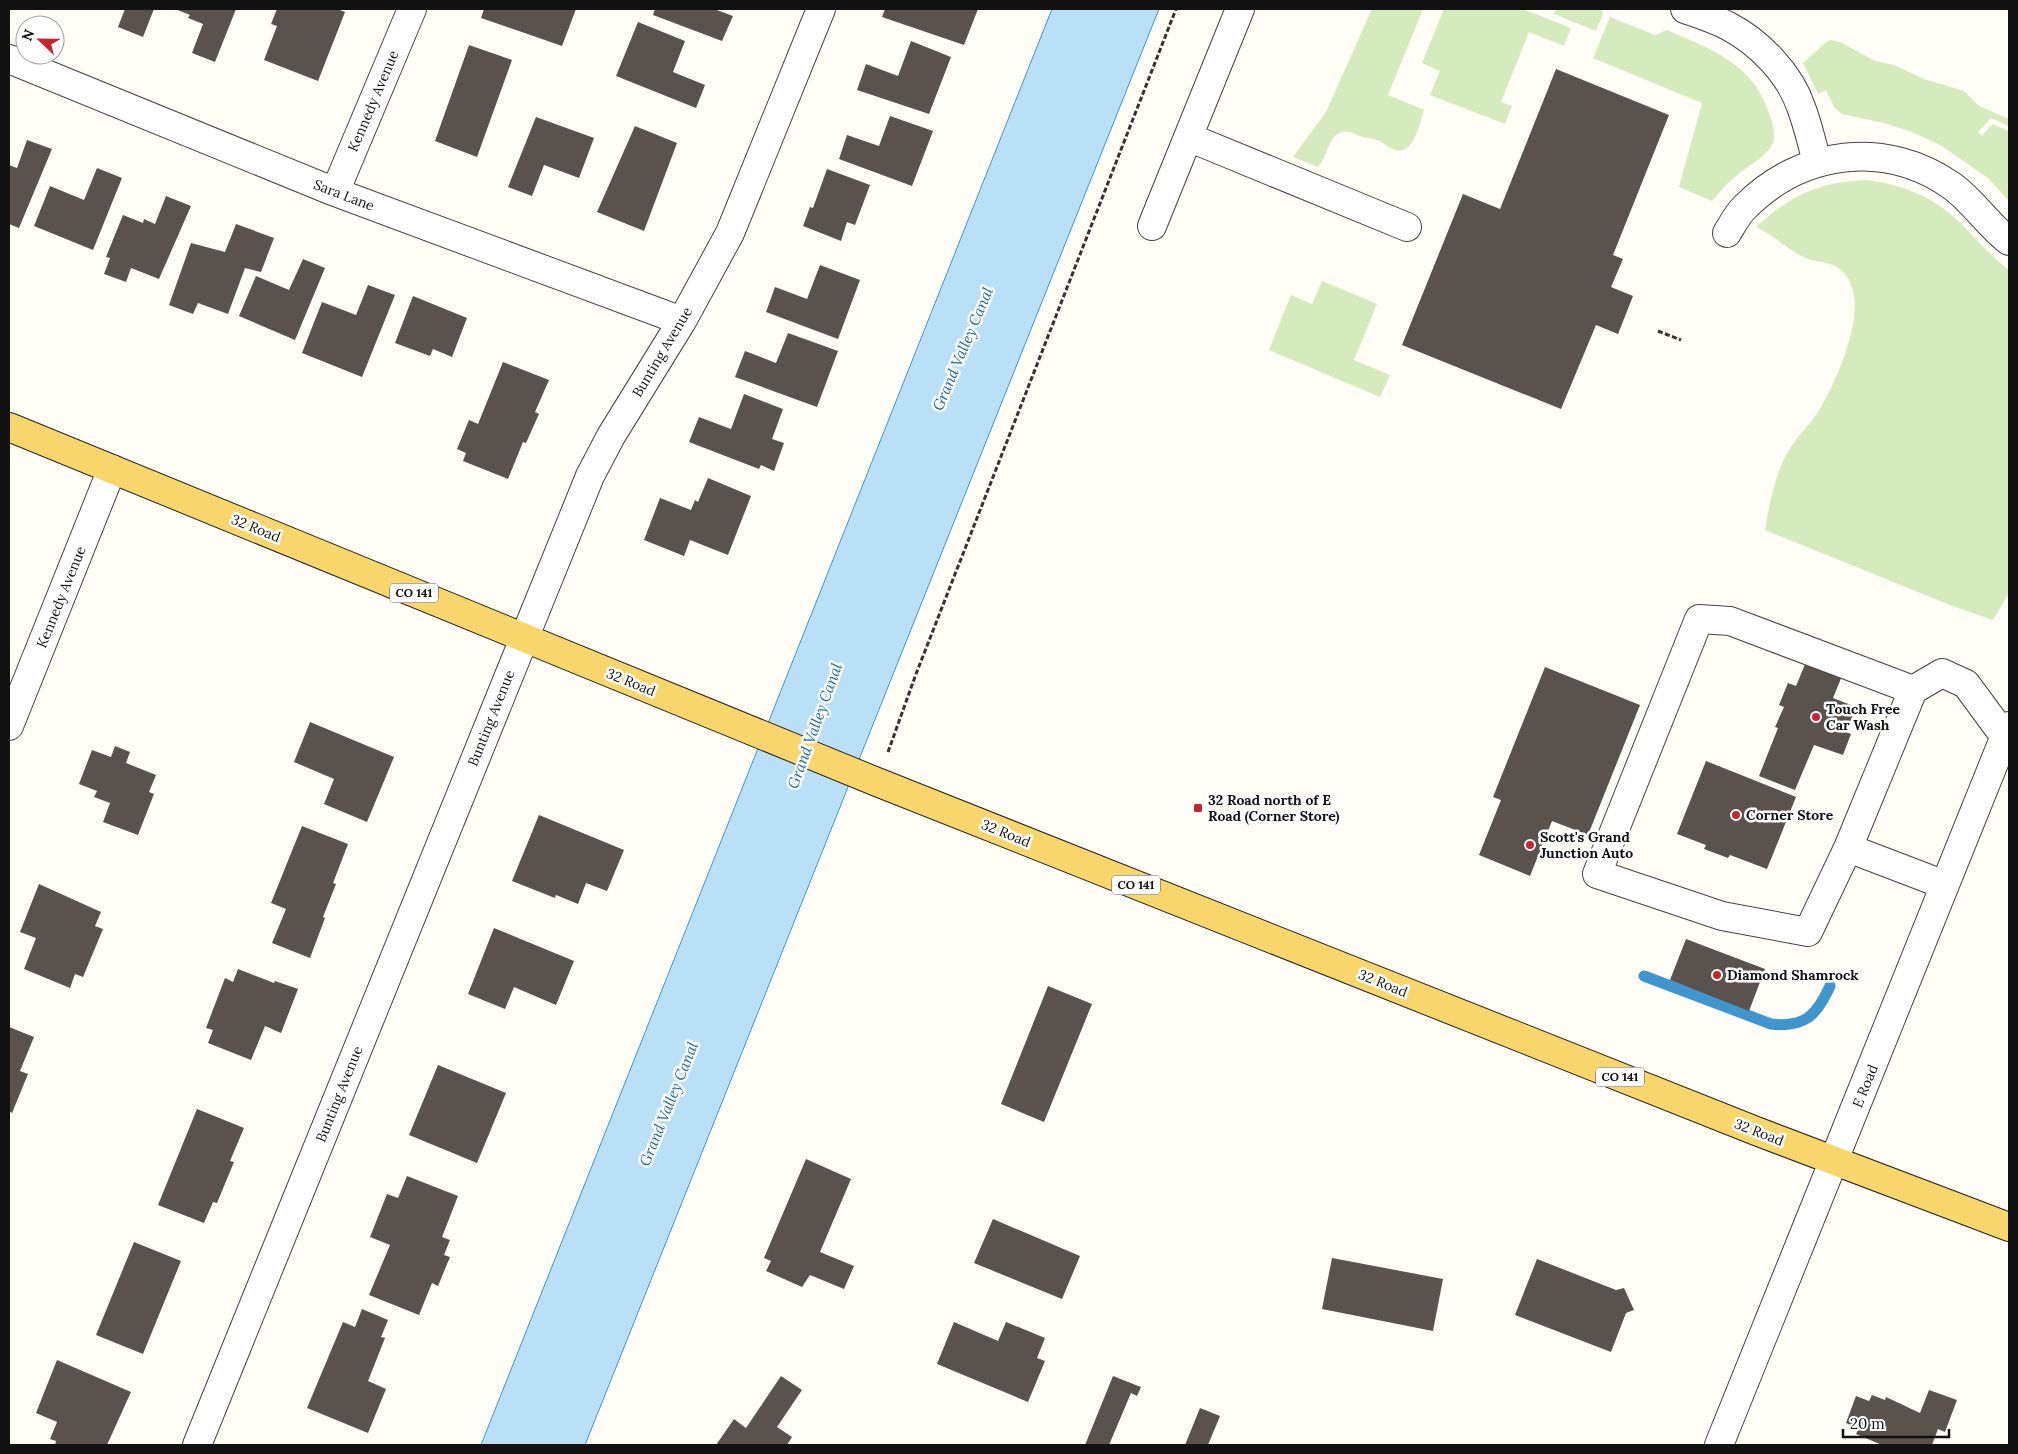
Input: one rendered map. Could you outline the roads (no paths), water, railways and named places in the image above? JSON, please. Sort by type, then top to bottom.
[{"type":"main road","name":"32 Road","points":[[9,427],[871,780],[2009,1227]]},
{"type":"street","name":"Kennedy Avenue","points":[[335,192],[412,9]]},
{"type":"street","name":"Bunting Avenue","points":[[197,1445],[590,476],[611,436],[682,321],[730,233],[820,9]]},
{"type":"street","points":[[1152,226],[1240,9]]},
{"type":"street","points":[[1685,9],[1728,26],[1751,42],[1771,60],[1788,81],[1801,106],[1817,162]]},
{"type":"street","name":"Sara Lane","points":[[9,59],[335,192],[682,321]]},
{"type":"street","points":[[1188,137],[1407,227]]},
{"type":"street","points":[[1727,233],[1743,209],[1766,190],[1790,174],[1817,162],[1848,156],[1874,155],[1901,161],[1951,186],[1971,202],[2009,241]]},
{"type":"street","name":"Kennedy Avenue","points":[[9,726],[112,469]]},
{"type":"street","points":[[1912,690],[1730,621],[1699,619],[1597,874],[1722,916],[1808,932],[1848,848],[1912,690],[1942,673],[1966,684],[2008,734]]},
{"type":"street","name":"E Road","points":[[1719,1445],[1945,885],[2008,734]]},
{"type":"street","points":[[1848,848],[1945,885]]},
{"type":"water","name":"Grand Valley Canal","points":[[1052,9],[1159,9],[585,1445],[481,1445]]},
{"type":"waterway","points":[[1644,976],[1771,1024],[1783,1025],[1801,1021],[1815,1012],[1830,986]]},
{"type":"place","name":"Touch Free Car Wash","points":[[1816,717]]},
{"type":"place","name":"32 Road north of E Road (Corner Store)","points":[[1198,808]]},
{"type":"place","name":"Corner Store","points":[[1736,815]]},
{"type":"place","name":"Scott's Grand Junction Auto","points":[[1530,845]]},
{"type":"place","name":"Diamond Shamrock","points":[[1717,975]]}]
